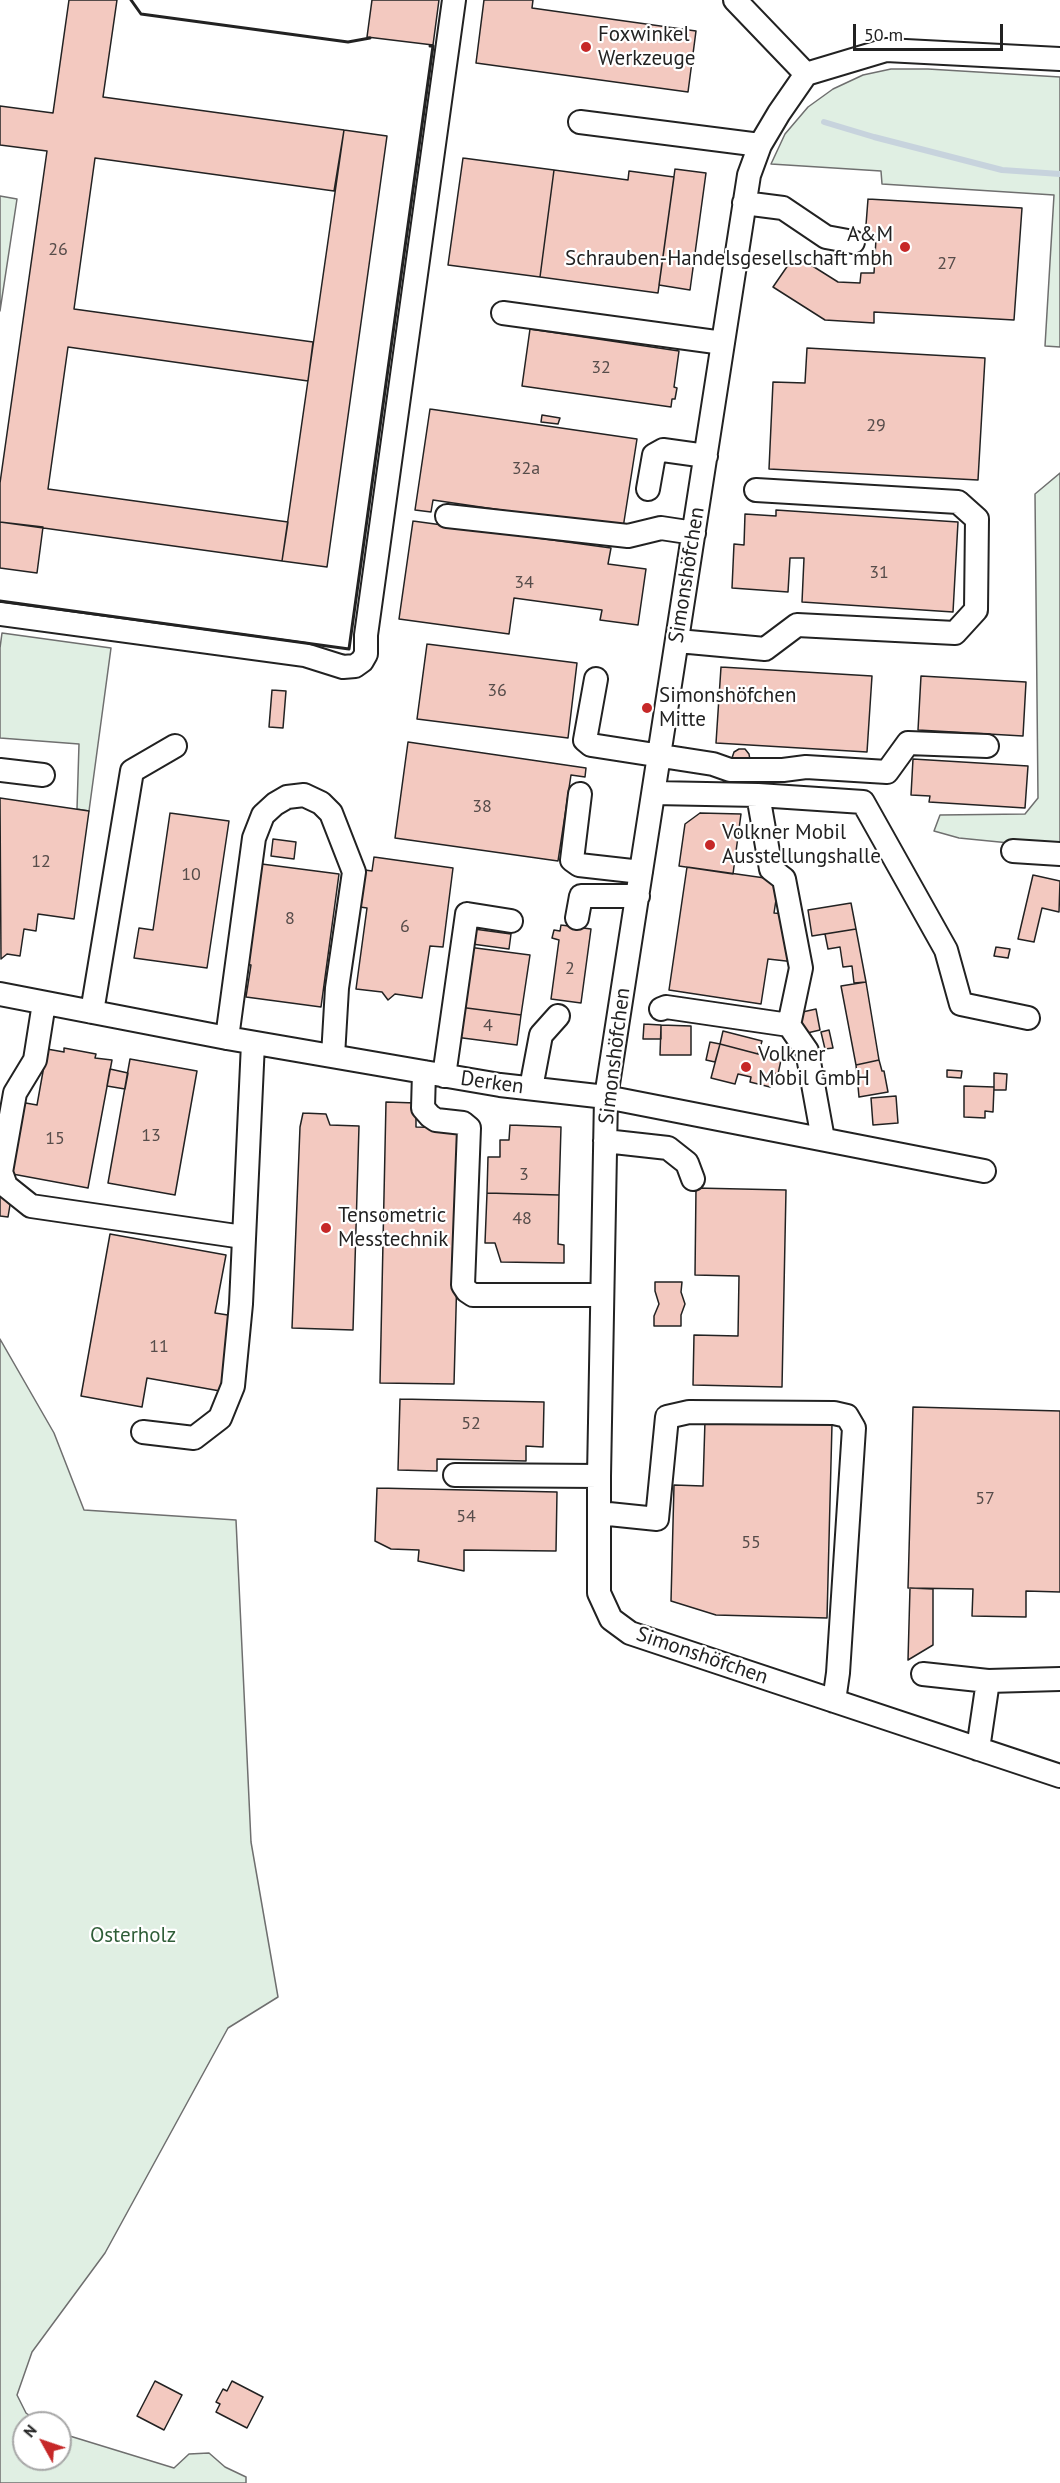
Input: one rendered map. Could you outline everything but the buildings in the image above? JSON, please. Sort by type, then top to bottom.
[{"type":"street","points":[[0,614],[305,655],[343,667],[355,666],[362,661],[366,654],[366,635],[454,0]]},
{"type":"street","points":[[735,0],[806,74],[886,50],[1060,59]]},
{"type":"street","name":"Simonshöfchen","points":[[806,74],[778,112],[759,145],[749,175],[606,1097],[599,1593],[611,1619],[630,1633],[1060,1776]]},
{"type":"street","points":[[580,122],[759,145]]},
{"type":"street","points":[[744,203],[783,208],[826,237],[853,242]]},
{"type":"street","points":[[503,313],[723,343]]},
{"type":"street","points":[[648,489],[654,455],[663,450],[705,456]]},
{"type":"street","points":[[678,641],[765,649],[797,626],[955,633],[976,610],[977,519],[958,502],[756,490]]},
{"type":"street","points":[[447,516],[628,536],[661,528],[694,533]]},
{"type":"street","points":[[596,678],[585,740],[591,745],[713,764],[730,770],[783,770],[806,767],[887,772],[908,742],[987,746]]},
{"type":"street","points":[[92,1012],[132,771],[175,746]]},
{"type":"street","points":[[0,770],[43,775]]},
{"type":"street","points":[[654,793],[758,795],[862,802],[946,950],[960,1004],[1028,1018]]},
{"type":"street","points":[[580,794],[572,860],[579,865],[641,872]]},
{"type":"street","points":[[227,1038],[254,838],[263,815],[275,804],[287,797],[304,795],[321,803],[331,813],[354,872],[337,988],[333,1056]]},
{"type":"street","points":[[758,795],[771,869],[784,879],[801,968],[789,1025],[807,1051],[824,1139]]},
{"type":"street","points":[[1012,851],[1060,854]]},
{"type":"street","points":[[577,918],[581,896],[638,896]]},
{"type":"street","points":[[511,921],[467,914],[434,1074],[423,1108],[436,1119],[463,1123],[469,1128],[463,1285],[472,1295],[602,1295]]},
{"type":"street","name":"Derken","points":[[0,994],[253,1043],[434,1074],[606,1097],[984,1171]]},
{"type":"street","points":[[44,1003],[35,1060],[15,1093],[1,1172],[6,1186],[31,1206],[243,1237]]},
{"type":"street","points":[[661,1009],[666,1007],[789,1025]]},
{"type":"street","points":[[531,1088],[541,1035],[558,1016]]},
{"type":"street","points":[[143,1432],[194,1438],[220,1418],[233,1386],[241,1304],[253,1043]]},
{"type":"street","points":[[605,1141],[668,1148],[687,1163],[693,1179]]},
{"type":"street","points":[[599,1513],[657,1519],[667,1417],[689,1412],[834,1413],[847,1416],[854,1428],[838,1672],[834,1701]]},
{"type":"street","points":[[455,1475],[599,1476]]},
{"type":"street","points":[[923,1674],[988,1681],[1060,1679]]},
{"type":"street","points":[[978,1749],[988,1681]]},
{"type":"green space","points":[[891,69],[1060,77],[1060,347],[1045,346],[1054,195],[882,184],[881,171],[771,164],[785,134],[808,107],[833,89],[863,75]]},
{"type":"green space","points":[[0,196],[17,199],[0,311]]},
{"type":"green space","points":[[1060,473],[1060,848],[959,838],[934,831],[940,815],[1025,814],[1038,798],[1035,494]]},
{"type":"green space","points":[[2,633],[111,648],[89,811],[77,809],[79,744],[0,738]]},
{"type":"green space","name":"Osterholz","points":[[0,1339],[54,1433],[84,1510],[236,1520],[251,1842],[278,1997],[228,2028],[105,2253],[32,2352],[17,2395],[25,2411],[12,2411],[12,2471],[72,2471],[72,2437],[174,2468],[189,2454],[209,2453],[225,2467],[246,2477],[246,2483],[0,2483]]},
{"type":"waterway","points":[[824,122],[1002,170],[1060,174]]},
{"type":"wall","points":[[131,0],[141,14],[348,42],[370,38]]},
{"type":"wall","points":[[0,601],[349,649],[433,46],[430,46]]},
{"type":"place","name":"Foxwinkel Werkzeuge","points":[[586,47]]},
{"type":"place","name":"A&M Schrauben-Handelsgesellschaft mbh","points":[[905,247]]},
{"type":"place","name":"Simonshöfchen Mitte","points":[[647,708]]},
{"type":"place","name":"Volkner Mobil Ausstellungshalle","points":[[710,845]]},
{"type":"place","name":"Volkner Mobil GmbH","points":[[746,1067]]},
{"type":"place","name":"Tensometric Messtechnik","points":[[326,1228]]}]
